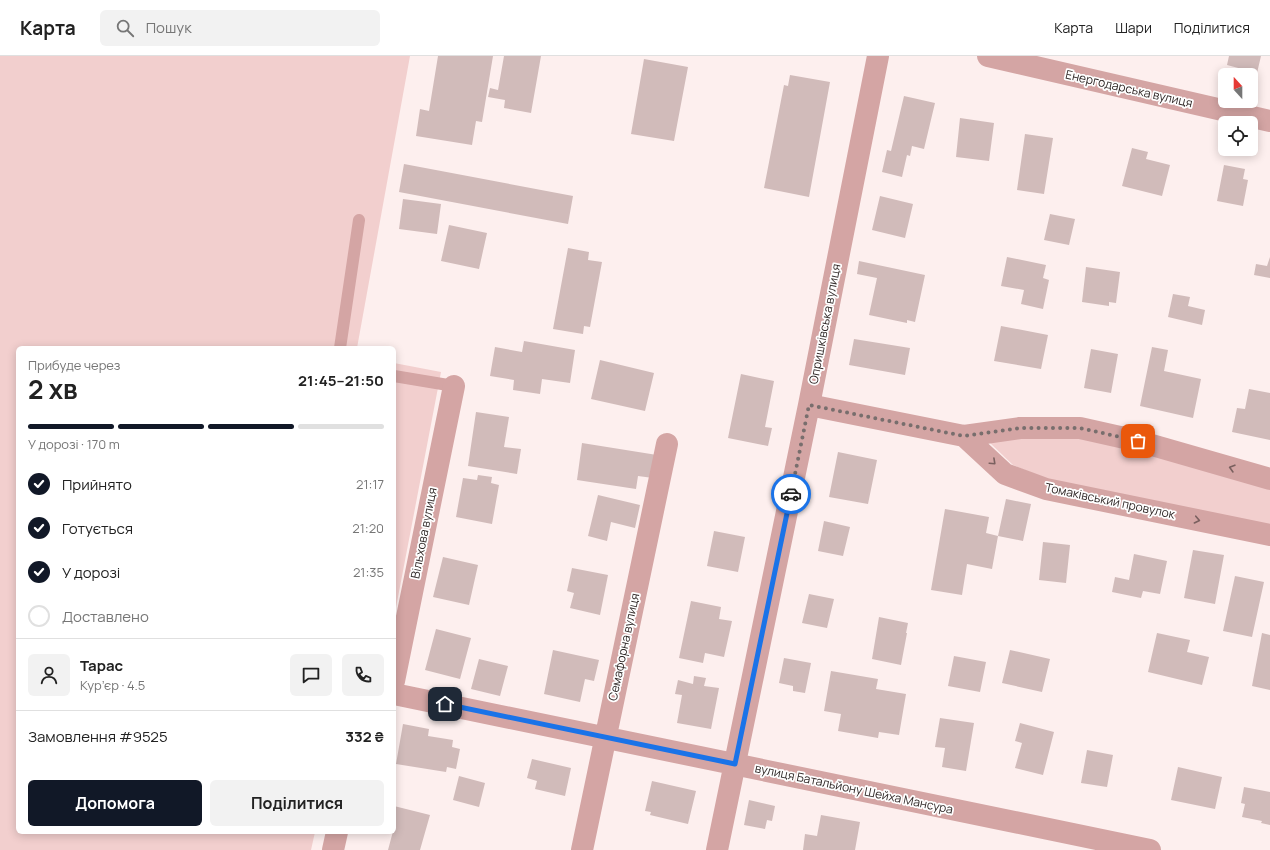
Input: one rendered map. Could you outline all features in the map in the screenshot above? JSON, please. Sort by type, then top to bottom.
[{"type":"street","name":"Опришківська вулиця","points":[[717,850],[809,405],[878,56]]},
{"type":"street","name":"Енергодарська вулиця","points":[[988,56],[1270,121]]},
{"type":"street","name":"Вільхова вулиця","points":[[396,671],[454,386]]},
{"type":"street","points":[[809,405],[964,436],[1020,428],[1080,428],[1138,441],[1270,479]]},
{"type":"street","name":"Томаківський провулок","points":[[964,436],[1005,474],[1046,488],[1270,535]]},
{"type":"street","name":"Семафорна вулиця","points":[[582,850],[668,444]]},
{"type":"street","name":"вулиця Батальйону Шейха Мансура","points":[[396,694],[1150,850]]},
{"type":"street","points":[[332,850],[336,834]]},
{"type":"lane","points":[[340,346],[359,220]]},
{"type":"lane","points":[[396,376],[454,386]]},
{"type":"shaded area","points":[[0,56],[410,56],[357,346],[16,346],[16,834],[315,834],[311,850],[0,850]]},
{"type":"shaded area","points":[[396,363],[441,372],[396,608]]},
{"type":"shaded area","points":[[1021,435],[1075,435],[1270,486],[1270,526],[1047,479],[1013,465],[989,442]]},
{"type":"building","points":[[438,56],[493,56],[482,122],[476,121],[472,145],[416,136],[420,109],[429,111]]},
{"type":"building","points":[[504,56],[541,56],[531,113],[504,108],[505,100],[488,97],[490,88],[498,90]]},
{"type":"building","points":[[1229,56],[1261,56],[1258,69],[1238,68],[1227,65]]},
{"type":"building","points":[[644,59],[688,67],[674,141],[631,134]]},
{"type":"building","points":[[790,75],[830,82],[809,197],[764,188],[784,85],[788,86]]},
{"type":"building","points":[[904,96],[935,103],[924,149],[912,146],[910,156],[907,155],[902,177],[882,172],[887,150],[891,151]]},
{"type":"building","points":[[960,118],[994,123],[989,161],[956,157]]},
{"type":"building","points":[[1025,134],[1053,138],[1044,194],[1017,190]]},
{"type":"building","points":[[1132,148],[1148,152],[1146,159],[1170,165],[1162,196],[1122,186]]},
{"type":"building","points":[[404,164],[573,196],[568,224],[399,192]]},
{"type":"building","points":[[1224,165],[1245,169],[1243,179],[1248,180],[1243,206],[1217,201]]},
{"type":"building","points":[[880,196],[913,204],[905,238],[872,230]]},
{"type":"building","points":[[403,199],[441,204],[437,234],[399,229]]},
{"type":"building","points":[[1050,214],[1075,219],[1069,245],[1044,240]]},
{"type":"building","points":[[449,225],[487,233],[479,269],[441,261]]},
{"type":"building","points":[[568,248],[589,252],[588,260],[602,262],[590,327],[584,326],[583,334],[553,329]]},
{"type":"building","points":[[1007,257],[1046,265],[1043,278],[1049,280],[1043,309],[1021,304],[1024,290],[1001,286]]},
{"type":"building","points":[[1270,257],[1270,278],[1254,275],[1256,264],[1267,266]]},
{"type":"building","points":[[859,261],[925,275],[915,322],[907,320],[907,323],[869,315],[877,278],[857,274]]},
{"type":"building","points":[[1086,267],[1120,272],[1116,303],[1109,302],[1109,306],[1082,302]]},
{"type":"building","points":[[1173,294],[1190,297],[1188,306],[1205,310],[1202,325],[1168,317]]},
{"type":"building","points":[[1001,326],[1048,335],[1041,369],[994,361]]},
{"type":"building","points":[[854,339],[910,348],[905,375],[849,365]]},
{"type":"building","points":[[524,341],[575,350],[570,383],[542,379],[540,394],[513,390],[514,380],[490,376],[495,347],[522,352]]},
{"type":"building","points":[[1152,347],[1168,350],[1164,371],[1201,379],[1193,418],[1140,406]]},
{"type":"building","points":[[1091,349],[1118,354],[1111,393],[1084,388]]},
{"type":"building","points":[[600,360],[654,373],[645,411],[591,399]]},
{"type":"building","points":[[741,374],[774,381],[765,427],[772,428],[768,446],[728,438]]},
{"type":"building","points":[[1249,389],[1270,393],[1270,440],[1232,432],[1237,408],[1245,409]]},
{"type":"building","points":[[476,412],[509,417],[504,447],[521,449],[517,474],[468,466]]},
{"type":"building","points":[[582,443],[657,455],[653,478],[638,476],[636,489],[577,480]]},
{"type":"building","points":[[838,452],[877,460],[868,504],[829,497]]},
{"type":"building","points":[[478,475],[492,477],[491,483],[499,485],[492,524],[456,517],[463,478],[477,480]]},
{"type":"building","points":[[598,495],[640,505],[635,528],[611,522],[607,541],[588,536]]},
{"type":"building","points":[[1006,499],[1031,504],[1023,541],[998,536]]},
{"type":"building","points":[[945,509],[989,517],[986,533],[998,536],[992,569],[967,564],[962,595],[931,590]]},
{"type":"building","points":[[824,521],[850,527],[843,556],[818,551]]},
{"type":"building","points":[[714,531],[745,537],[738,572],[707,566]]},
{"type":"building","points":[[1043,542],[1070,545],[1066,583],[1039,580]]},
{"type":"building","points":[[1193,550],[1224,555],[1215,604],[1184,598]]},
{"type":"building","points":[[1134,554],[1167,561],[1160,594],[1143,591],[1141,598],[1112,592],[1115,577],[1129,580]]},
{"type":"building","points":[[443,557],[478,565],[469,605],[433,597]]},
{"type":"building","points":[[572,568],[608,575],[600,615],[570,608],[574,593],[567,591]]},
{"type":"building","points":[[1235,576],[1264,582],[1252,637],[1223,631]]},
{"type":"building","points":[[809,594],[834,599],[827,628],[802,623]]},
{"type":"building","points":[[691,601],[721,607],[719,619],[732,621],[724,657],[705,653],[703,663],[679,658]]},
{"type":"building","points":[[879,617],[908,623],[901,665],[872,659]]},
{"type":"building","points":[[436,629],[471,638],[460,679],[425,670]]},
{"type":"building","points":[[1157,633],[1190,640],[1187,652],[1209,657],[1202,685],[1148,672]]},
{"type":"building","points":[[1262,633],[1270,635],[1270,690],[1252,686]]},
{"type":"building","points":[[553,650],[599,660],[594,681],[585,679],[580,702],[544,694]]},
{"type":"building","points":[[1010,650],[1050,659],[1042,692],[1002,683]]},
{"type":"building","points":[[954,656],[986,662],[980,692],[948,686]]},
{"type":"building","points":[[784,658],[811,663],[805,693],[793,691],[793,686],[779,683]]},
{"type":"building","points":[[479,659],[508,666],[500,696],[471,689]]},
{"type":"building","points":[[831,671],[878,679],[876,689],[906,694],[899,735],[879,732],[878,738],[838,731],[841,714],[824,711]]},
{"type":"building","points":[[694,676],[706,678],[704,686],[719,688],[711,729],[677,723],[682,695],[675,694],[678,680],[693,684]]},
{"type":"building","points":[[940,718],[974,723],[966,771],[942,767],[945,748],[935,747]]},
{"type":"building","points":[[1020,723],[1054,732],[1043,775],[1015,768],[1022,743],[1015,741]]},
{"type":"building","points":[[403,724],[429,729],[428,736],[453,740],[452,747],[460,749],[456,769],[447,767],[446,772],[396,764]]},
{"type":"building","points":[[1087,750],[1113,755],[1107,787],[1081,783]]},
{"type":"building","points":[[532,759],[571,768],[565,796],[535,789],[537,781],[527,778]]},
{"type":"building","points":[[1178,767],[1222,777],[1215,809],[1171,800]]},
{"type":"building","points":[[459,776],[485,783],[479,807],[453,800]]},
{"type":"building","points":[[652,781],[696,791],[688,824],[650,815],[651,812],[645,811]]},
{"type":"building","points":[[1244,787],[1270,792],[1270,825],[1261,823],[1262,821],[1242,817],[1245,804],[1241,803]]},
{"type":"building","points":[[749,800],[775,806],[772,821],[767,820],[765,829],[744,825]]},
{"type":"building","points":[[396,806],[430,815],[420,850],[388,850],[392,834],[396,834]]},
{"type":"building","points":[[821,815],[860,822],[855,850],[803,850],[805,834],[817,836]]},
{"type":"way so far","points":[[791,494],[809,405],[964,436],[1020,428],[1080,428],[1138,441]]},
{"type":"route","points":[[445,704],[735,764],[791,494]]}]
